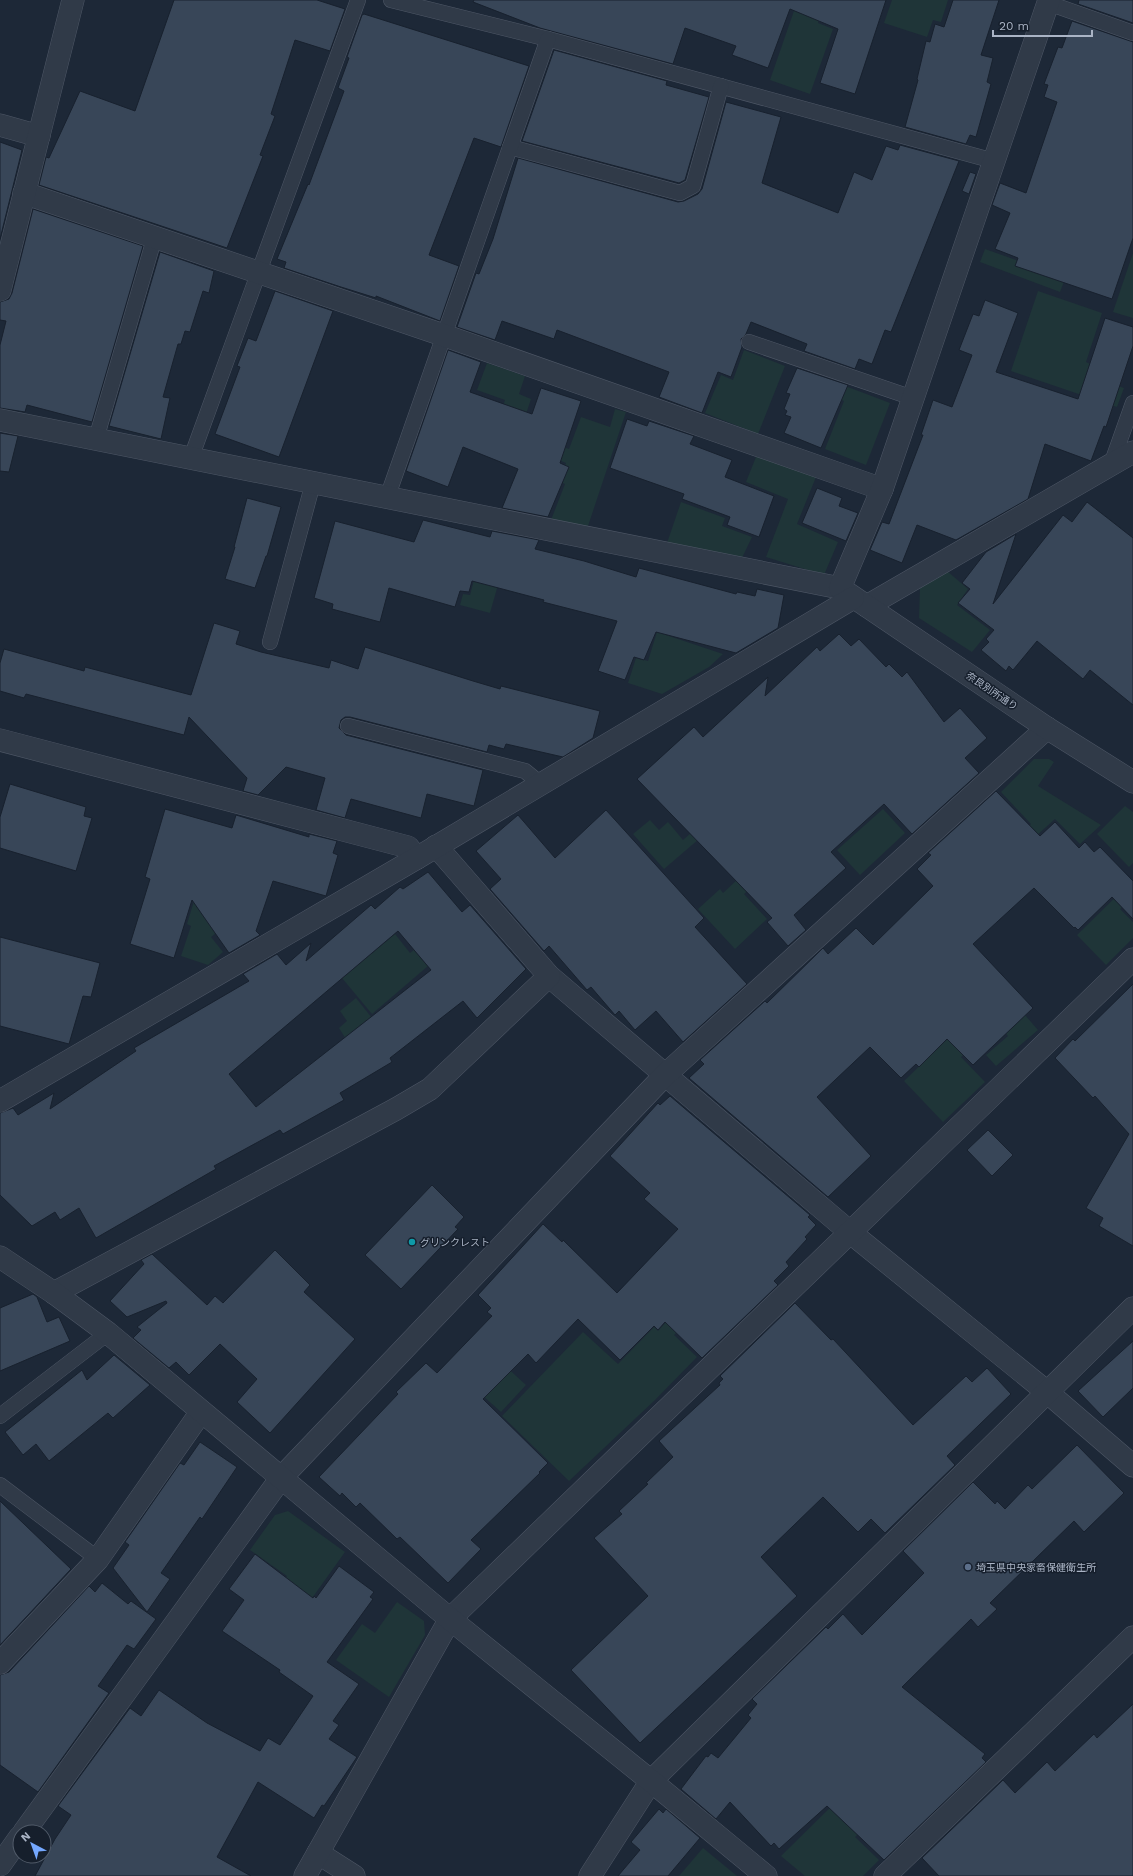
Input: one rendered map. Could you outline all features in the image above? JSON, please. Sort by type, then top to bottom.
[{"type":"street","points":[[0,290],[73,0]]},
{"type":"street","points":[[853,598],[882,489],[1048,2]]},
{"type":"street","points":[[0,125],[39,136]]},
{"type":"street","points":[[24,192],[443,335],[882,489]]},
{"type":"street","points":[[0,420],[387,498],[853,598]]},
{"type":"street","points":[[0,1100],[417,858],[853,598],[1111,465],[1133,452]]},
{"type":"street","name":"奈良別所通り","points":[[853,598],[1046,728],[1131,778]]},
{"type":"street","points":[[30,1824],[281,1478],[665,1075],[1046,728]]},
{"type":"street","points":[[0,740],[408,847],[417,858]]},
{"type":"street","points":[[436,846],[549,976],[851,1232],[1047,1392],[1133,1466]]},
{"type":"street","points":[[305,1876],[450,1619],[1133,959]]},
{"type":"street","points":[[54,1293],[389,1113],[430,1089],[549,976]]},
{"type":"street","points":[[0,1257],[54,1293],[108,1333],[450,1619],[766,1876]]},
{"type":"street","points":[[590,1876],[651,1781],[1133,1308]]},
{"type":"street","points":[[0,1663],[98,1559],[201,1412]]},
{"type":"street","points":[[885,1876],[1133,1637]]},
{"type":"street","points":[[0,1865],[12,1848]]},
{"type":"street","points":[[318,1853],[354,1876]]},
{"type":"lane","points":[[191,458],[358,0]]},
{"type":"lane","points":[[391,0],[422,4],[994,161]]},
{"type":"lane","points":[[1048,2],[1133,33]]},
{"type":"lane","points":[[387,498],[548,39]]},
{"type":"lane","points":[[510,147],[680,193],[693,186],[721,86]]},
{"type":"lane","points":[[96,439],[154,236]]},
{"type":"lane","points":[[749,342],[913,398]]},
{"type":"lane","points":[[1111,465],[1133,403]]},
{"type":"lane","points":[[270,642],[313,483]]},
{"type":"lane","points":[[348,726],[525,771],[541,784]]},
{"type":"lane","points":[[0,1416],[108,1333]]},
{"type":"lane","points":[[0,1485],[98,1559]]},
{"type":"green space","points":[[892,0],[948,0],[941,22],[933,20],[927,37],[884,23]]},
{"type":"green space","points":[[796,5],[821,14],[818,23],[833,29],[810,94],[770,80]]},
{"type":"green space","points":[[1091,212],[1060,292],[980,262],[985,249],[1033,266]]},
{"type":"green space","points":[[1133,253],[1133,318],[1113,312]]},
{"type":"green space","points":[[1038,291],[1102,313],[1086,362],[1090,364],[1086,375],[1124,388],[1117,407],[1011,371]]},
{"type":"green space","points":[[744,350],[785,366],[758,434],[705,413],[721,375],[733,380]]},
{"type":"green space","points":[[487,363],[525,376],[519,394],[531,399],[525,417],[502,409],[505,400],[477,390]]},
{"type":"green space","points":[[840,384],[890,403],[866,465],[825,449],[844,401],[835,397]]},
{"type":"green space","points":[[615,409],[626,412],[587,529],[551,520],[565,484],[558,481],[566,463],[524,445],[528,434],[569,449],[581,417],[610,427]]},
{"type":"green space","points":[[758,452],[816,477],[797,524],[838,542],[824,575],[766,557],[788,499],[746,482]]},
{"type":"green space","points":[[681,502],[725,518],[722,526],[752,537],[741,560],[667,543]]},
{"type":"green space","points":[[485,539],[509,546],[490,613],[460,605],[463,594],[470,595]]},
{"type":"green space","points":[[947,571],[968,589],[957,605],[990,630],[972,652],[919,618],[920,587]]},
{"type":"green space","points":[[657,632],[723,654],[709,667],[662,694],[628,683],[636,658],[648,661]]},
{"type":"green space","points":[[1034,759],[1049,759],[1054,762],[1038,786],[1101,825],[1080,844],[1055,819],[1015,855],[1008,846],[1031,824],[1001,792]]},
{"type":"green space","points":[[1125,806],[1133,812],[1133,863],[1129,867],[1097,834]]},
{"type":"green space","points":[[883,809],[905,833],[860,875],[837,850]]},
{"type":"green space","points":[[707,819],[713,827],[664,869],[633,834],[650,820],[659,830],[668,822],[683,840]]},
{"type":"green space","points":[[739,878],[761,879],[744,894],[767,919],[735,949],[698,909],[720,889],[723,893]]},
{"type":"green space","points":[[1128,885],[1133,896],[1120,909],[1133,922],[1133,938],[1106,965],[1077,935]]},
{"type":"green space","points":[[194,901],[226,925],[211,937],[223,952],[208,965],[181,956],[191,926],[187,924]]},
{"type":"green space","points":[[395,934],[410,953],[414,950],[428,966],[372,1014],[342,978]]},
{"type":"green space","points":[[1005,992],[1038,1030],[996,1066],[986,1055],[1008,1036],[985,1009]]},
{"type":"green space","points":[[356,998],[380,1028],[349,1044],[339,1028],[347,1021],[340,1011]]},
{"type":"green space","points":[[956,1031],[971,1047],[961,1057],[985,1082],[943,1122],[904,1081]]},
{"type":"green space","points":[[661,1318],[687,1322],[674,1335],[697,1357],[655,1400],[569,1481],[502,1416],[583,1332],[618,1364],[654,1327],[658,1331],[665,1323]]},
{"type":"green space","points":[[503,1364],[526,1385],[501,1412],[482,1395]]},
{"type":"green space","points":[[288,1511],[345,1552],[290,1629],[263,1610],[287,1576],[250,1550],[275,1515]]},
{"type":"green space","points":[[397,1602],[424,1621],[425,1635],[389,1697],[336,1660],[362,1624],[375,1633]]},
{"type":"green space","points":[[843,1795],[890,1804],[855,1837],[879,1860],[863,1876],[805,1876],[781,1856]]},
{"type":"green space","points":[[703,1848],[737,1876],[679,1876]]},
{"type":"building","points":[[174,0],[317,0],[345,9],[330,51],[295,40],[271,114],[275,116],[260,155],[263,156],[227,248],[39,185],[46,157],[49,158],[80,91],[135,111]]},
{"type":"building","points":[[474,0],[886,0],[855,94],[820,83],[838,29],[790,9],[768,68],[732,55],[736,46],[685,28],[673,64],[540,28],[473,2]]},
{"type":"building","points":[[953,0],[999,0],[981,55],[993,58],[987,82],[991,84],[976,137],[970,135],[966,144],[905,127],[918,80],[926,41],[930,42],[935,24],[944,27]]},
{"type":"building","points":[[1079,0],[1133,0],[1133,23],[1078,4]]},
{"type":"building","points":[[364,14],[529,66],[501,147],[474,138],[429,255],[459,266],[440,321],[376,296],[376,298],[284,268],[286,262],[277,259],[308,184],[309,185],[344,91],[338,88],[349,58],[347,57],[362,15]]},
{"type":"building","points":[[1072,21],[1133,42],[1133,238],[1112,299],[1015,266],[1018,258],[995,249],[1010,213],[992,205],[1000,183],[1026,193],[1057,102],[1044,97],[1048,85],[1044,84],[1058,47],[1062,48]]},
{"type":"building","points":[[554,50],[667,81],[666,85],[709,97],[685,180],[679,183],[522,141]]},
{"type":"building","points":[[726,102],[781,117],[762,183],[838,213],[854,172],[872,180],[886,146],[898,150],[900,145],[959,161],[891,332],[885,330],[872,364],[859,359],[855,369],[804,351],[807,344],[751,322],[746,334],[741,339],[742,347],[731,377],[718,372],[702,413],[659,397],[669,372],[557,330],[554,339],[502,321],[495,340],[457,327],[476,273],[479,274],[493,239],[518,158],[678,202],[684,201],[698,194],[702,189]]},
{"type":"building","points":[[0,142],[22,150],[0,239]]},
{"type":"building","points":[[970,172],[976,174],[969,194],[962,191]]},
{"type":"building","points":[[33,209],[143,246],[92,422],[27,405],[25,412],[0,408],[0,345],[6,321],[0,320],[0,302],[9,299],[12,293]]},
{"type":"building","points":[[160,252],[214,271],[209,293],[203,291],[190,332],[185,331],[181,344],[178,344],[163,397],[170,398],[161,439],[109,426]]},
{"type":"building","points":[[275,291],[333,311],[279,457],[215,434],[240,367],[237,366],[248,338],[256,341]]},
{"type":"building","points":[[985,300],[1018,313],[996,372],[1078,399],[1105,318],[1133,327],[1133,346],[1106,427],[1104,426],[1091,461],[1045,444],[1028,499],[956,540],[917,525],[902,563],[870,550],[882,522],[889,524],[923,435],[921,435],[933,400],[952,407],[972,355],[959,350],[973,314],[979,316]]},
{"type":"building","points":[[448,350],[481,362],[470,392],[532,414],[541,388],[581,401],[560,463],[569,467],[548,517],[502,508],[518,469],[463,447],[448,487],[406,471]]},
{"type":"building","points":[[797,368],[848,385],[821,448],[784,433],[791,417],[785,415],[787,411],[784,409],[790,394],[786,393]]},
{"type":"building","points":[[627,419],[647,426],[649,421],[694,436],[690,444],[732,460],[725,477],[774,496],[759,537],[727,525],[730,517],[682,499],[684,494],[610,468]]},
{"type":"building","points":[[0,433],[18,436],[9,472],[0,471]]},
{"type":"building","points":[[817,488],[842,498],[839,506],[858,513],[846,541],[802,523]]},
{"type":"building","points":[[247,498],[281,507],[267,556],[255,588],[225,579],[235,547]]},
{"type":"building","points":[[1087,502],[1133,538],[1133,705],[1090,670],[1083,679],[1037,641],[1013,670],[1009,666],[1006,671],[981,650],[989,642],[986,639],[994,630],[958,603],[970,589],[962,583],[986,552],[1016,534],[993,604],[1063,515],[1072,522]]},
{"type":"building","points":[[423,520],[490,537],[492,531],[539,540],[535,549],[584,561],[636,577],[639,568],[736,594],[737,592],[755,596],[757,589],[784,595],[778,628],[736,653],[656,632],[644,660],[634,657],[625,680],[598,671],[617,621],[543,602],[544,600],[472,581],[469,592],[460,591],[455,607],[389,588],[380,622],[332,609],[333,604],[314,598],[335,521],[414,542]]},
{"type":"building","points":[[214,623],[240,631],[236,644],[261,652],[329,668],[331,660],[358,669],[365,647],[500,689],[501,686],[600,711],[593,738],[563,757],[506,744],[504,749],[489,745],[487,752],[345,717],[341,720],[339,728],[346,735],[483,770],[474,806],[427,794],[421,818],[351,799],[345,818],[316,810],[325,778],[286,767],[258,795],[243,791],[247,778],[189,717],[184,735],[26,694],[24,698],[0,691],[0,663],[4,649],[84,671],[85,667],[191,695]]},
{"type":"building","points":[[839,634],[851,646],[859,639],[886,667],[889,664],[902,677],[907,672],[944,722],[960,708],[987,738],[965,758],[979,773],[912,834],[884,804],[831,852],[846,868],[794,915],[806,930],[788,946],[767,922],[772,918],[637,779],[694,727],[703,737],[768,677],[765,696],[817,647],[820,651]]},
{"type":"building","points":[[10,784],[86,807],[84,816],[92,818],[76,871],[0,848],[0,817]]},
{"type":"building","points":[[996,791],[1040,836],[1055,822],[1079,848],[1085,842],[1094,852],[1100,847],[1133,881],[1133,919],[1112,897],[1078,930],[1075,927],[1074,928],[1034,888],[973,944],[1033,1008],[973,1065],[947,1039],[919,1067],[916,1064],[901,1078],[870,1047],[817,1097],[871,1156],[828,1197],[689,1078],[704,1064],[700,1060],[765,1001],[767,1003],[823,948],[828,954],[856,928],[873,945],[933,886],[917,869],[931,855],[928,853]]},
{"type":"building","points":[[165,809],[232,828],[236,815],[309,837],[309,834],[337,841],[333,853],[338,855],[326,896],[273,881],[256,931],[260,935],[229,953],[192,900],[174,958],[130,944],[150,879],[145,877]]},
{"type":"building","points":[[606,810],[704,918],[695,927],[747,984],[683,1042],[656,1011],[635,1030],[619,1011],[615,1015],[591,987],[587,990],[549,946],[544,951],[490,889],[501,879],[476,851],[518,815],[555,858]]},
{"type":"building","points":[[428,872],[462,912],[470,905],[526,969],[477,1018],[463,1001],[390,1058],[392,1062],[340,1093],[344,1100],[283,1134],[280,1130],[214,1166],[216,1169],[96,1238],[79,1208],[60,1220],[55,1212],[32,1226],[0,1195],[0,1113],[13,1108],[18,1115],[54,1093],[50,1109],[136,1051],[134,1048],[249,981],[243,974],[277,954],[286,965],[311,943],[306,961],[371,905],[375,909],[400,887],[403,889]],"holes":[[[398,931],[431,970],[256,1107],[229,1074]]]},
{"type":"building","points":[[0,937],[100,963],[91,997],[83,996],[69,1044],[0,1026]]},
{"type":"building","points":[[1133,984],[1133,1246],[1099,1226],[1103,1218],[1086,1208],[1129,1134],[1095,1096],[1093,1098],[1055,1058],[1073,1039],[1075,1041]]},
{"type":"building","points":[[670,1096],[810,1215],[808,1217],[816,1225],[805,1237],[807,1239],[786,1262],[789,1266],[774,1281],[778,1285],[702,1358],[665,1322],[658,1330],[654,1326],[620,1360],[578,1319],[536,1363],[528,1354],[483,1399],[548,1463],[539,1472],[540,1473],[471,1540],[481,1549],[448,1583],[400,1537],[397,1539],[360,1503],[356,1507],[342,1493],[340,1496],[319,1477],[398,1394],[396,1392],[426,1363],[437,1373],[492,1316],[487,1312],[491,1308],[478,1295],[543,1224],[562,1242],[563,1240],[617,1293],[678,1229],[644,1199],[650,1193],[610,1156],[658,1103],[660,1105]]},
{"type":"building","points":[[988,1130],[1013,1155],[992,1176],[967,1150]]},
{"type":"building","name":"グリンクレスト","points":[[432,1185],[464,1217],[455,1227],[458,1229],[401,1289],[365,1255]]},
{"type":"building","points":[[275,1250],[310,1285],[304,1292],[355,1339],[270,1433],[237,1402],[257,1379],[220,1344],[189,1375],[176,1362],[169,1368],[133,1338],[141,1330],[137,1327],[167,1303],[166,1301],[127,1317],[110,1301],[144,1264],[141,1260],[152,1254],[207,1305],[215,1296],[223,1303]]},
{"type":"building","points":[[33,1294],[37,1297],[47,1322],[59,1317],[70,1341],[0,1371],[0,1308]]},
{"type":"building","points":[[795,1303],[831,1340],[833,1339],[913,1425],[966,1376],[972,1382],[987,1368],[1011,1394],[947,1456],[955,1465],[885,1533],[871,1519],[858,1532],[823,1497],[761,1557],[797,1596],[640,1743],[571,1670],[648,1596],[594,1538],[622,1514],[619,1511],[648,1484],[646,1483],[673,1457],[659,1441],[720,1385],[719,1383],[723,1379],[720,1376]]},
{"type":"building","points":[[1133,1341],[1133,1388],[1103,1417],[1078,1391]]},
{"type":"building","points":[[114,1355],[150,1385],[113,1418],[108,1413],[49,1461],[36,1444],[23,1455],[5,1432],[82,1370],[87,1380]]},
{"type":"building","points":[[200,1442],[237,1467],[202,1519],[200,1517],[161,1573],[170,1579],[147,1612],[113,1568],[129,1545],[125,1542],[180,1463],[184,1465]]},
{"type":"building","points":[[1077,1445],[1124,1493],[1084,1532],[1074,1521],[990,1603],[997,1609],[978,1627],[971,1619],[902,1687],[985,1754],[982,1758],[986,1762],[884,1860],[827,1806],[779,1849],[774,1843],[771,1846],[730,1802],[716,1819],[681,1789],[706,1756],[708,1757],[711,1753],[718,1758],[751,1718],[748,1715],[757,1704],[752,1699],[826,1627],[828,1629],[843,1614],[862,1635],[924,1573],[903,1551],[973,1482],[995,1504],[997,1501],[1005,1509],[1028,1485],[1032,1489]]},
{"type":"building","points":[[0,1501],[71,1569],[0,1645]]},
{"type":"building","points":[[255,1554],[313,1598],[314,1596],[316,1598],[339,1566],[374,1592],[370,1597],[373,1599],[327,1662],[359,1684],[333,1721],[339,1725],[329,1739],[357,1757],[324,1806],[322,1805],[314,1818],[258,1782],[217,1857],[251,1876],[35,1876],[41,1864],[52,1864],[52,1845],[71,1815],[58,1806],[130,1708],[141,1716],[159,1690],[207,1723],[260,1751],[268,1738],[280,1745],[313,1696],[279,1672],[280,1670],[222,1631],[244,1600],[229,1589]]},
{"type":"building","points":[[102,1583],[128,1604],[131,1601],[156,1619],[134,1649],[127,1645],[98,1686],[109,1693],[38,1792],[0,1765],[0,1675],[9,1672],[89,1586],[95,1592]]},
{"type":"building","points":[[1133,1704],[1133,1876],[939,1876],[922,1858],[1003,1780],[1015,1793],[1047,1762],[1055,1771],[1094,1734],[1097,1738]]},
{"type":"building","points":[[659,1809],[663,1813],[666,1809],[700,1838],[668,1876],[618,1876],[640,1850],[631,1842]]},
{"type":"place","name":"グリンクレスト","points":[[412,1242]]},
{"type":"place","name":"埼玉県中央家畜保健衛生所","points":[[968,1567]]}]
